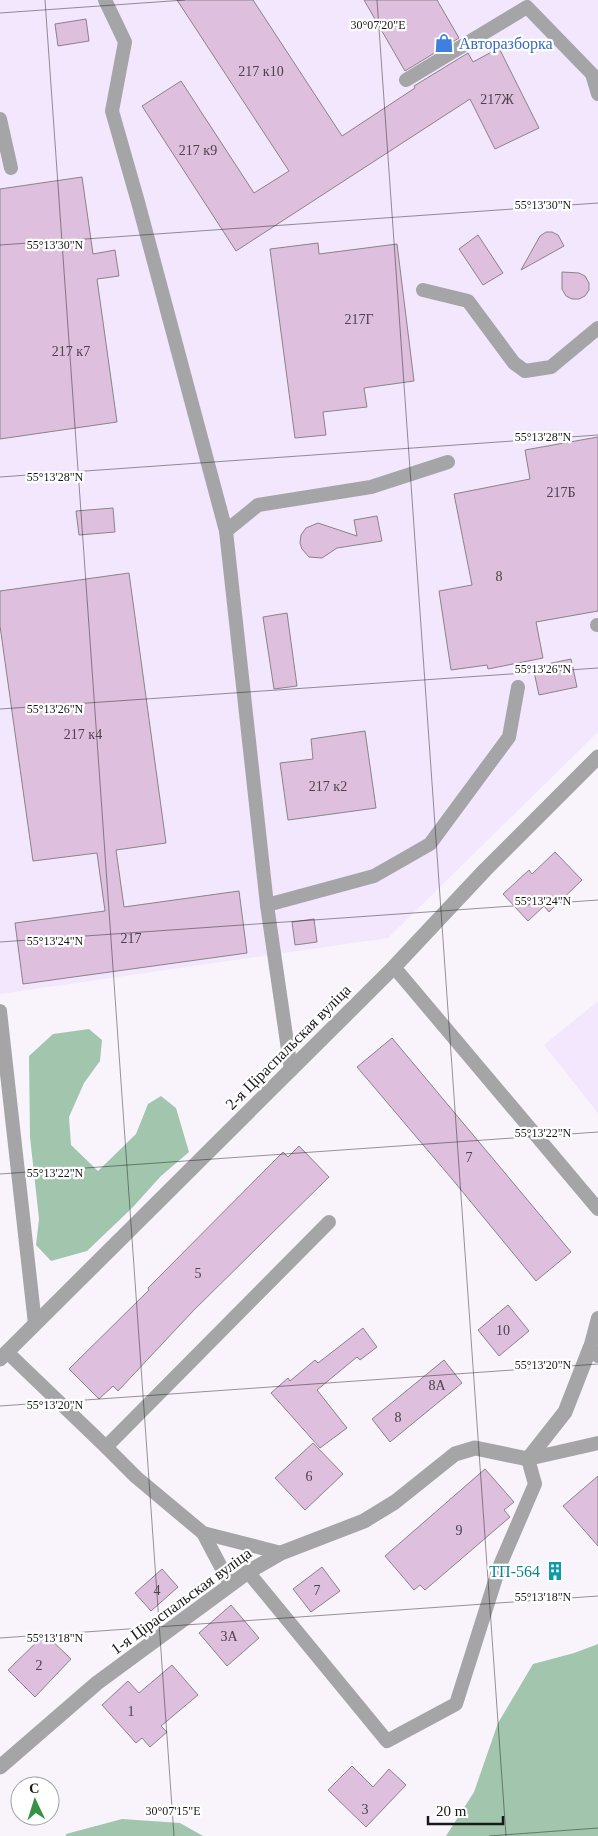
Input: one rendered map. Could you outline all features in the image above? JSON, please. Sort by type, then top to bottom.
[{"type":"street","name":"2-я Ціраспальская вуліца","points":[[3,1356],[394,967],[485,870],[598,757]]},
{"type":"street","points":[[528,1459],[565,1412],[594,1352]]},
{"type":"street","name":"1-я Ціраспальская вуліца","points":[[0,1767],[97,1683],[248,1572],[281,1553],[364,1521],[395,1502],[455,1454],[475,1448],[528,1459]]},
{"type":"lane","points":[[105,0],[126,42],[112,112],[226,531],[267,905],[290,1070]]},
{"type":"lane","points":[[406,80],[524,3],[592,74],[598,94]]},
{"type":"lane","points":[[0,119],[11,168]]},
{"type":"lane","points":[[423,290],[468,301],[514,362],[525,371],[551,368],[598,328]]},
{"type":"lane","points":[[226,531],[258,504],[371,487],[448,462]]},
{"type":"lane","points":[[267,905],[374,876],[430,844],[509,737],[518,687]]},
{"type":"lane","points":[[394,967],[598,1209]]},
{"type":"lane","points":[[0,1011],[35,1324]]},
{"type":"lane","points":[[106,1447],[329,1222]]},
{"type":"lane","points":[[594,1352],[598,1318]]},
{"type":"lane","points":[[3,1356],[106,1447],[136,1477],[203,1533],[230,1584]]},
{"type":"lane","points":[[248,1572],[387,1741],[456,1704],[500,1565],[535,1484],[528,1459],[598,1443]]},
{"type":"lane","points":[[203,1533],[281,1553]]},
{"type":"shaded area","points":[[0,0],[598,0],[598,732],[388,938],[0,994]]},
{"type":"shaded area","points":[[598,1001],[598,1113],[544,1045]]},
{"type":"green space","points":[[89,1029],[102,1040],[100,1061],[84,1083],[69,1117],[71,1145],[98,1171],[136,1134],[148,1104],[161,1096],[176,1108],[189,1152],[161,1176],[133,1207],[87,1251],[51,1261],[36,1245],[39,1219],[30,1137],[29,1056],[53,1034]]},
{"type":"green space","points":[[598,1644],[598,1836],[446,1836],[474,1792],[498,1723],[533,1664],[574,1653]]},
{"type":"green space","points":[[122,1819],[180,1823],[203,1836],[66,1836],[66,1834]]},
{"type":"building","points":[[177,0],[253,0],[342,136],[415,88],[414,86],[468,53],[473,62],[499,48],[539,128],[495,149],[470,99],[236,251],[142,106],[181,81],[254,193],[289,171]]},
{"type":"building","points":[[364,0],[437,0],[459,38],[405,71]]},
{"type":"building","points":[[86,19],[89,41],[58,46],[55,24]]},
{"type":"building","points":[[82,177],[93,254],[115,250],[119,276],[97,279],[117,422],[0,439],[0,189]]},
{"type":"building","points":[[546,232],[558,235],[564,246],[521,270],[540,236]]},
{"type":"building","points":[[478,235],[503,273],[483,285],[459,249]]},
{"type":"building","points":[[318,243],[319,254],[397,244],[414,381],[364,388],[367,407],[323,412],[326,435],[295,438],[270,249]]},
{"type":"building","points":[[562,272],[579,273],[585,276],[589,283],[589,290],[585,296],[579,299],[572,299],[566,296],[562,289]]},
{"type":"building","points":[[598,437],[598,611],[536,622],[543,658],[488,669],[487,665],[451,670],[439,591],[472,585],[454,494],[530,479],[525,450]]},
{"type":"building","points":[[113,508],[115,532],[79,535],[76,511]]},
{"type":"building","points":[[377,516],[382,541],[337,548],[322,558],[309,557],[302,549],[300,543],[301,535],[306,528],[318,523],[357,536],[354,520]]},
{"type":"building","points":[[129,573],[166,843],[116,850],[124,907],[239,891],[247,953],[23,984],[15,923],[105,911],[97,853],[33,861],[0,626],[0,591]]},
{"type":"building","points":[[287,613],[297,686],[274,689],[263,617]]},
{"type":"building","points":[[571,659],[577,687],[539,695],[533,667]]},
{"type":"building","points":[[365,731],[376,808],[288,820],[280,763],[313,759],[311,739]]},
{"type":"building","points":[[555,852],[582,880],[549,912],[544,906],[528,921],[503,894],[529,870],[532,874]]},
{"type":"building","points":[[314,919],[317,942],[295,945],[292,922]]},
{"type":"building","points":[[392,1038],[571,1252],[536,1281],[357,1067]]},
{"type":"building","points":[[299,1146],[329,1177],[194,1310],[118,1391],[113,1386],[99,1399],[69,1369],[283,1152],[288,1157]]},
{"type":"building","points":[[508,1305],[529,1331],[499,1356],[478,1330]]},
{"type":"building","points":[[363,1328],[377,1347],[360,1360],[357,1357],[317,1390],[347,1428],[320,1448],[271,1393],[288,1378],[290,1381],[315,1360],[318,1363]]},
{"type":"building","points":[[444,1360],[462,1383],[390,1442],[372,1419]]},
{"type":"building","points":[[313,1443],[343,1474],[305,1510],[275,1478]]},
{"type":"building","points":[[485,1469],[514,1502],[504,1510],[510,1517],[425,1590],[420,1585],[414,1590],[385,1556]]},
{"type":"building","points":[[598,1476],[598,1546],[563,1506]]},
{"type":"building","points":[[322,1567],[340,1591],[311,1612],[293,1589]]},
{"type":"building","points":[[162,1569],[178,1587],[151,1611],[135,1593]]},
{"type":"building","points":[[231,1605],[259,1638],[227,1666],[199,1633]]},
{"type":"building","points":[[45,1634],[71,1659],[35,1697],[8,1670]]},
{"type":"building","points":[[172,1665],[198,1695],[161,1726],[167,1732],[150,1747],[142,1738],[136,1743],[102,1705],[128,1681],[139,1693]]},
{"type":"building","points":[[352,1766],[373,1787],[389,1769],[406,1785],[366,1827],[328,1790]]},
{"type":"place","name":"Авторазборка","points":[[444,43]]},
{"type":"place","name":"ТП-564","points":[[555,1571]]}]
